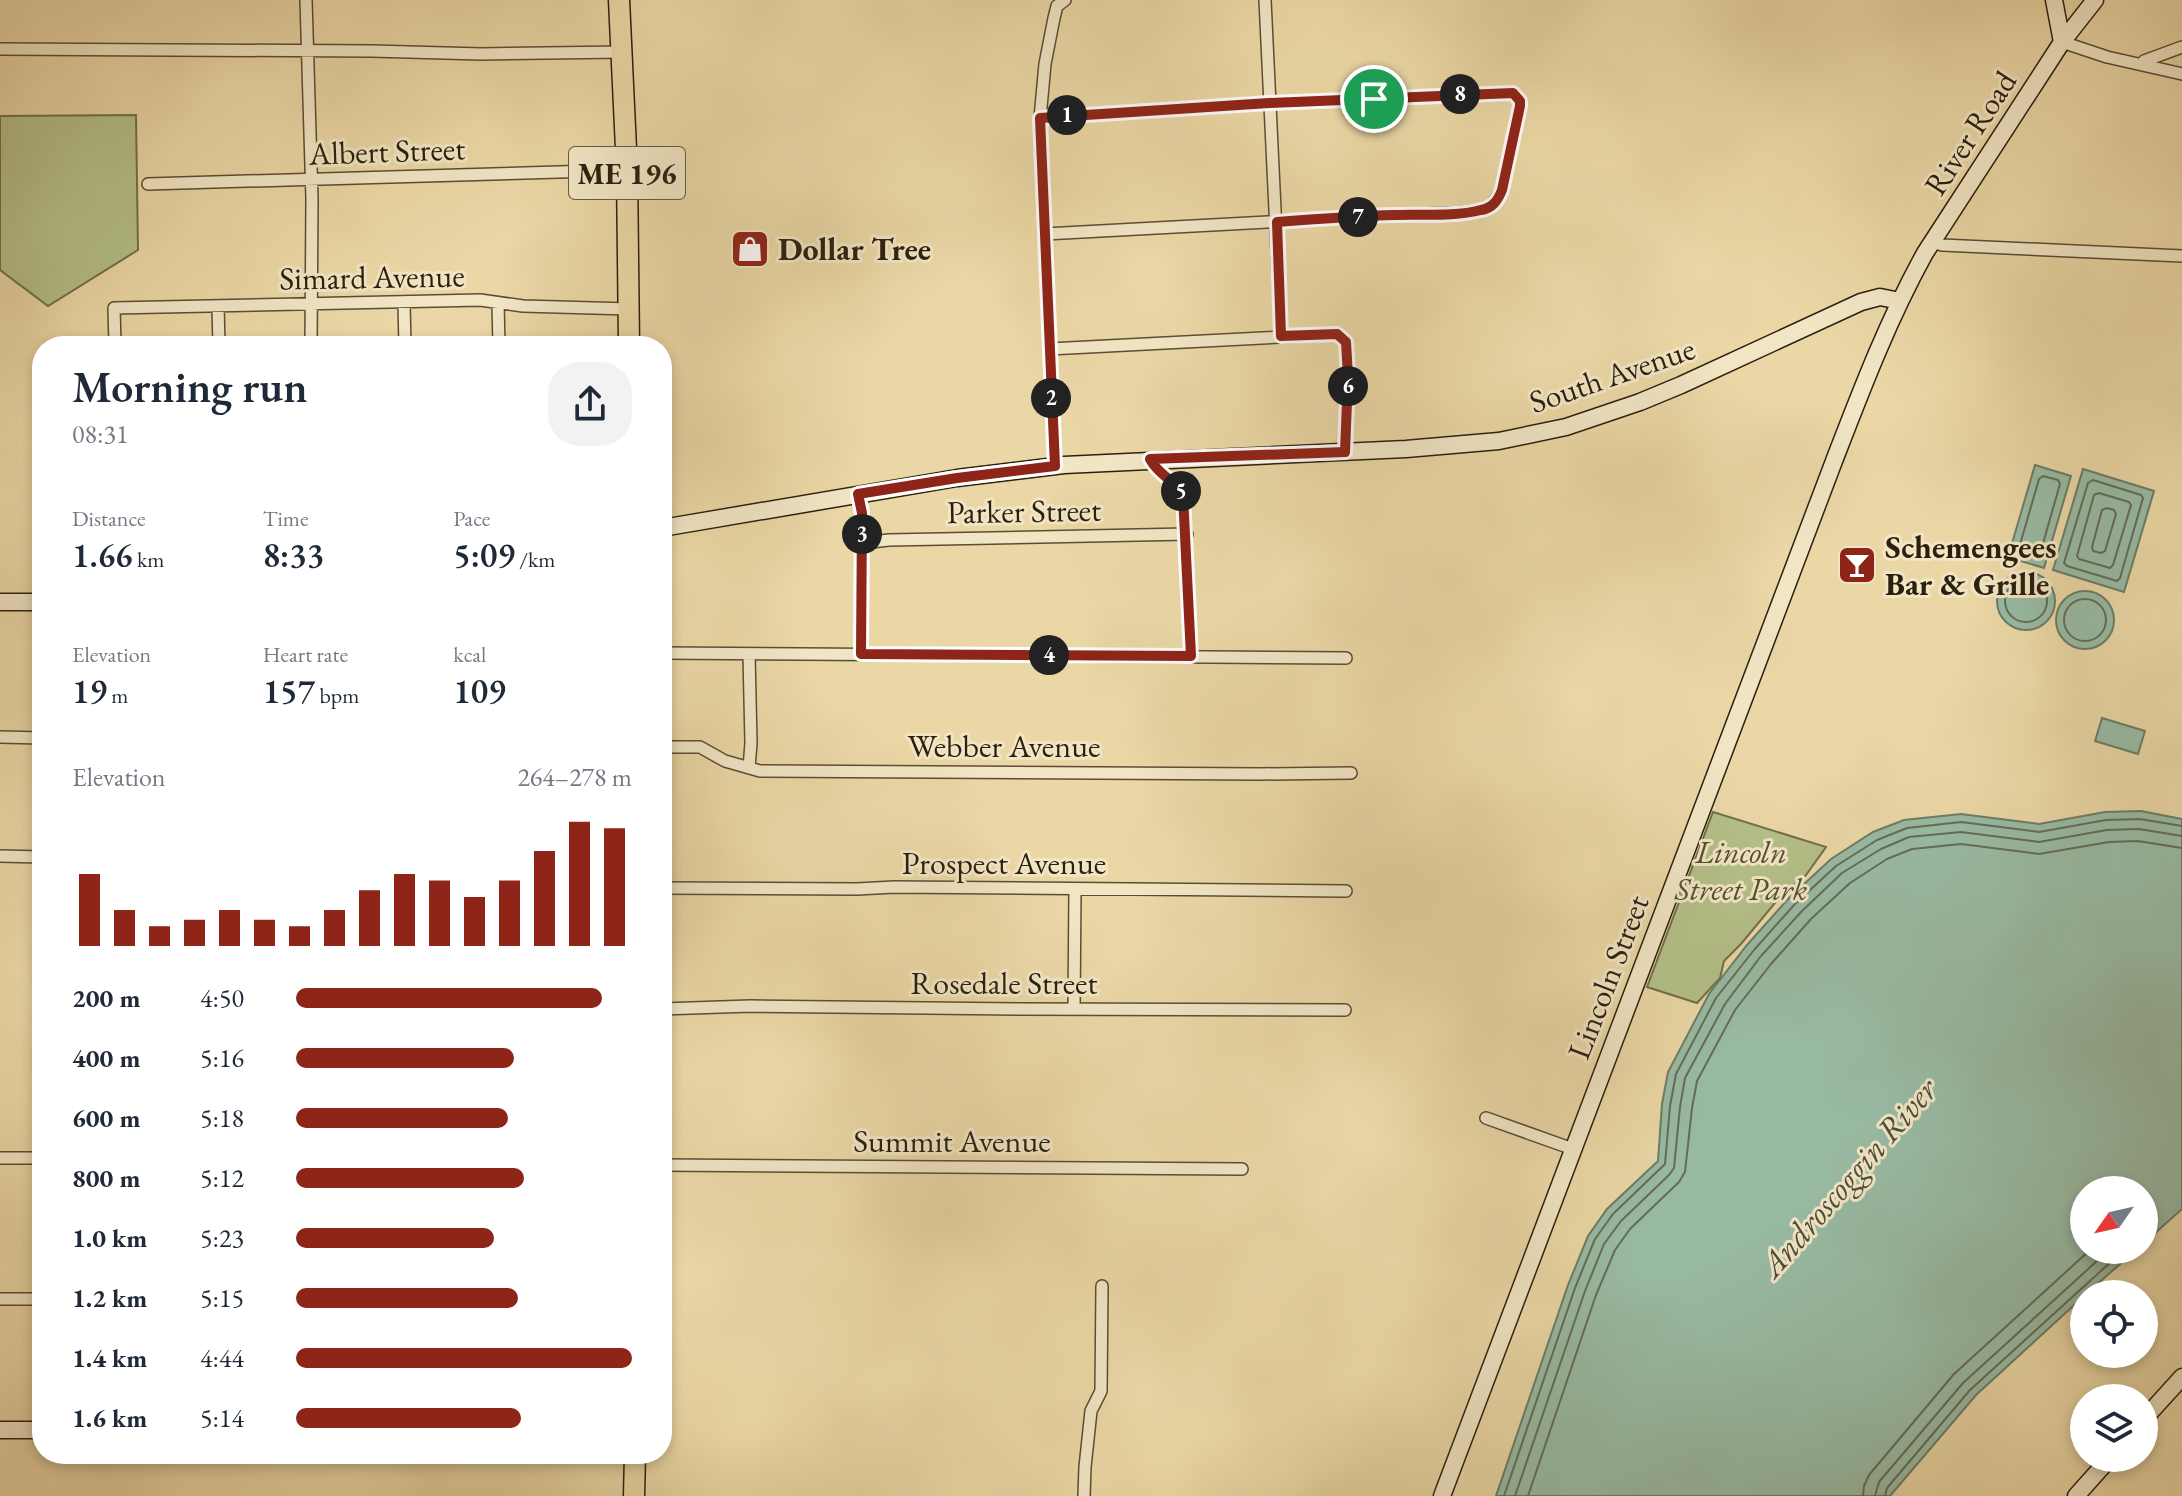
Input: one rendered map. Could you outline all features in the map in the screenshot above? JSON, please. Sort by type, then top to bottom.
[{"type":"highway","name":"ME 196","points":[[619,0],[627,170],[629,336]]},
{"type":"highway","points":[[634,1496],[635,1464]]},
{"type":"main road","points":[[2054,0],[2062,42]]},
{"type":"main road","name":"River Road","points":[[1900,301],[1932,242],[2062,42],[2095,0]]},
{"type":"main road","name":"South Avenue","points":[[672,526],[957,478],[1055,466],[1499,441],[1566,427],[1640,402],[1861,302],[1880,297],[1900,301]]},
{"type":"main road","name":"Lincoln Street","points":[[1442,1496],[1834,461],[1900,301]]},
{"type":"main road","points":[[0,602],[32,602]]},
{"type":"main road","points":[[2158,1404],[2182,1377]]},
{"type":"main road","points":[[0,1430],[32,1430]]},
{"type":"main road","points":[[2076,1496],[2097,1472]]},
{"type":"street","points":[[306,0],[311,179],[311,336]]},
{"type":"street","points":[[1265,0],[1281,336]]},
{"type":"street","points":[[1055,466],[1040,118],[1045,64],[1054,18],[1057,6],[1063,1]]},
{"type":"street","points":[[2062,42],[2107,57],[2182,74]]},
{"type":"street","points":[[2144,61],[2182,47]]},
{"type":"street","points":[[0,49],[481,54],[622,52]]},
{"type":"street","points":[[1040,118],[1269,103],[1507,93],[1513,93],[1520,106],[1502,190],[1498,199],[1483,210],[1045,234]]},
{"type":"street","name":"Albert Street","points":[[148,184],[627,170]]},
{"type":"street","points":[[1932,242],[1942,245],[2182,256]]},
{"type":"street","name":"Simard Avenue","points":[[115,336],[114,308],[480,300],[629,309]]},
{"type":"street","points":[[404,303],[405,336]]},
{"type":"street","points":[[498,303],[499,336]]},
{"type":"street","points":[[218,306],[219,336]]},
{"type":"street","points":[[1049,349],[1337,334],[1344,339],[1348,361],[1345,452]]},
{"type":"street","points":[[1150,459],[1155,469],[1175,483],[1183,495],[1191,656]]},
{"type":"street","points":[[858,494],[862,513],[861,654]]},
{"type":"street","name":"Parker Street","points":[[862,543],[1187,534]]},
{"type":"street","points":[[672,653],[1346,658]]},
{"type":"street","points":[[749,654],[749,768]]},
{"type":"street","points":[[0,737],[32,738]]},
{"type":"street","name":"Webber Avenue","points":[[672,747],[700,747],[725,761],[760,771],[1351,773]]},
{"type":"street","points":[[0,856],[32,857]]},
{"type":"street","name":"Prospect Avenue","points":[[672,888],[1346,891]]},
{"type":"street","points":[[1074,1009],[1075,889]]},
{"type":"street","name":"Rosedale Street","points":[[672,1009],[750,1006],[1345,1010]]},
{"type":"street","points":[[1486,1118],[1573,1149]]},
{"type":"street","points":[[0,1158],[32,1158]]},
{"type":"street","name":"Summit Avenue","points":[[672,1165],[1242,1169]]},
{"type":"street","points":[[1084,1496],[1091,1411],[1101,1391],[1102,1286]]},
{"type":"street","points":[[0,1299],[32,1299]]},
{"type":"green space","points":[[136,115],[138,250],[48,306],[0,270],[0,116]]},
{"type":"green space","name":"Lincoln Street Park","points":[[1713,812],[1826,847],[1806,875],[1779,898],[1724,961],[1720,978],[1697,1003],[1647,987]]},
{"type":"water","points":[[2035,465],[2071,476],[2044,568],[2008,557]]},
{"type":"water","points":[[2083,469],[2154,491],[2124,592],[2053,570]]},
{"type":"water","points":[[2026,572],[2046,581],[2055,601],[2046,621],[2026,630],[2006,621],[1997,601],[2006,581]]},
{"type":"water","points":[[2085,591],[2105,600],[2114,620],[2105,640],[2085,649],[2065,640],[2056,620],[2065,600]]},
{"type":"water","points":[[2102,718],[2145,731],[2138,754],[2095,741]]},
{"type":"water","name":"Androscoggin River","points":[[2141,811],[2182,819],[2182,1209],[2158,1230],[2158,1176],[2070,1176],[2070,1264],[2120,1264],[2102,1280],[2070,1280],[2070,1309],[1976,1395],[1890,1496],[1496,1496],[1568,1285],[1588,1236],[1607,1209],[1658,1161],[1668,1072],[1709,994],[1747,945],[1789,898],[1831,859],[1873,832],[1904,820],[1961,814],[2039,824],[2105,812]]},
{"type":"place","name":"Dollar Tree","points":[[750,249]]},
{"type":"place","name":"Schemengees Bar & Grille","points":[[1857,565]]},
{"type":"route","points":[[1513,93],[1520,106],[1502,190],[1498,199],[1483,210],[1277,222],[1281,336],[1337,334],[1346,342],[1345,452],[1150,459],[1160,474],[1180,489],[1185,503],[1191,656],[861,654],[862,513],[858,494],[1055,466],[1040,118],[1374,99],[1513,93]]}]
